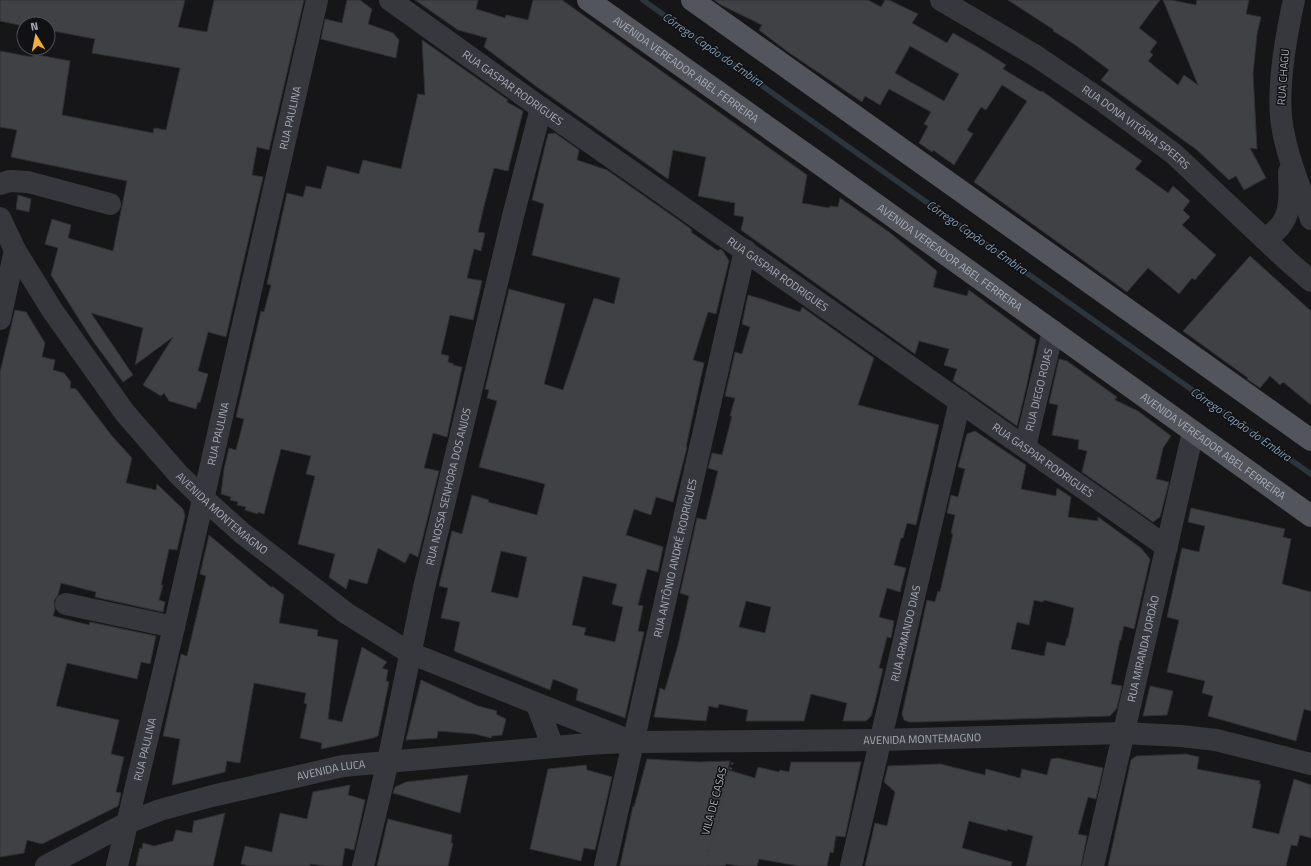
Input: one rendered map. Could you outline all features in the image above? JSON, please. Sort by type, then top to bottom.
[{"type":"main road","name":"AVENIDA VEREADOR ABEL FERREIRA","points":[[588,0],[1311,516]]},
{"type":"main road","points":[[692,0],[1311,440]]},
{"type":"street","name":"RUA PAULINA","points":[[117,866],[204,499],[317,0]]},
{"type":"street","name":"RUA GASPAR RODRIGUES","points":[[390,0],[541,108],[1167,547]]},
{"type":"street","name":"RUA DONA VITÓRIA SPEERS","points":[[941,0],[1036,56],[1110,106],[1174,154],[1311,281]]},
{"type":"street","name":"RUA CHAGU","points":[[1294,0],[1286,36],[1281,116],[1289,154],[1311,219]]},
{"type":"street","name":"RUA NOSSA SENHORA DOS ANJOS","points":[[363,866],[388,761],[424,588],[513,216],[541,108]]},
{"type":"street","name":"RUA CHAGU","points":[[1265,239],[1277,229],[1284,220],[1289,203],[1289,154]]},
{"type":"street","points":[[0,184],[10,181],[28,182],[110,204]]},
{"type":"street","name":"AVENIDA MONTEMAGNO","points":[[0,218],[15,250],[52,310],[125,413],[179,475],[242,532],[346,613],[410,654],[632,742],[881,740],[1123,733],[1181,736],[1216,740],[1311,764]]},
{"type":"street","points":[[0,319],[15,250]]},
{"type":"street","name":"RUA ANTÔNIO ANDRÉ RODRIGUES","points":[[605,866],[745,250]]},
{"type":"street","name":"RUA DIEGO ROJAS","points":[[1025,448],[1053,331]]},
{"type":"street","name":"RUA ARMANDO DIAS","points":[[852,866],[960,401]]},
{"type":"street","name":"RUA MIRANDA JORDÃO","points":[[1092,866],[1193,432]]},
{"type":"street","points":[[66,604],[174,627]]},
{"type":"street","points":[[537,705],[553,747]]},
{"type":"street","name":"AVENIDA LUCA","points":[[46,866],[127,823],[160,810],[212,796],[343,766],[553,747],[632,742]]},
{"type":"path","name":"VILA DE CASAS","points":[[705,866],[739,741]]},
{"type":"building","points":[[0,0],[185,0],[178,27],[207,32],[214,0],[304,0],[269,150],[257,147],[252,175],[263,177],[226,337],[208,332],[198,371],[208,374],[200,403],[198,402],[196,409],[169,401],[164,393],[161,396],[143,385],[173,337],[135,365],[143,328],[91,313],[133,375],[123,382],[93,341],[51,275],[58,248],[45,244],[52,219],[71,225],[68,238],[113,251],[127,181],[11,157],[17,130],[0,127],[0,51],[16,54],[16,56],[44,56],[70,61],[62,115],[153,133],[154,128],[166,130],[180,68],[92,53],[95,39],[56,32],[56,16],[16,16],[16,24],[0,21]]},
{"type":"building","points":[[347,0],[360,0],[372,9],[368,24],[393,33],[399,40],[396,58],[321,39],[325,19],[342,23]]},
{"type":"building","points":[[415,0],[478,0],[476,9],[505,18],[506,15],[528,20],[533,0],[562,0],[807,175],[802,203],[829,208],[830,206],[838,207],[840,198],[889,232],[937,271],[933,287],[967,296],[969,290],[1036,340],[1017,426],[953,381],[957,369],[944,365],[949,349],[919,341],[915,354],[741,230],[744,217],[734,215],[735,203],[698,196],[706,157],[673,150],[668,179],[537,87],[484,47],[487,38],[458,30]]},
{"type":"building","points":[[714,0],[868,0],[881,7],[885,0],[889,0],[918,14],[912,23],[947,43],[953,33],[981,49],[1006,65],[1003,69],[1041,92],[1042,91],[1142,161],[1135,169],[1168,193],[1173,186],[1190,201],[1183,210],[1190,217],[1182,225],[1216,255],[1195,280],[1192,278],[1179,294],[1148,268],[1127,292],[974,182],[1027,101],[1002,85],[986,110],[981,107],[967,130],[973,134],[954,165],[933,150],[932,152],[919,143],[928,126],[924,124],[931,112],[889,89],[880,105],[865,96],[862,102],[788,52],[759,30],[762,25],[721,5]],"holes":[[[910,46],[959,74],[944,101],[895,73]]]},
{"type":"building","points":[[1008,0],[1160,0],[1139,28],[1157,42],[1150,52],[1153,55],[1148,61],[1178,85],[1184,75],[1198,85],[1163,0],[1196,5],[1197,0],[1249,0],[1246,14],[1261,17],[1257,34],[1253,74],[1257,149],[1250,148],[1266,178],[1244,190],[1236,176],[1229,180],[1197,150],[1101,80],[1109,70],[1074,44],[1053,31],[1054,30]]},
{"type":"building","points":[[422,40],[508,100],[507,102],[523,111],[508,171],[494,168],[485,202],[478,232],[485,233],[481,251],[474,249],[467,278],[482,281],[473,320],[450,315],[441,354],[449,356],[448,362],[462,367],[447,437],[433,433],[424,468],[439,471],[418,557],[410,553],[405,563],[378,548],[367,584],[349,579],[346,589],[329,577],[335,554],[298,544],[315,476],[306,474],[311,456],[281,449],[264,514],[258,512],[258,514],[245,510],[246,507],[237,505],[238,502],[230,500],[231,497],[221,494],[224,469],[229,448],[236,450],[244,419],[236,417],[261,311],[264,312],[271,285],[267,284],[287,193],[303,197],[306,186],[321,189],[327,166],[359,174],[363,160],[401,169],[418,94],[425,95]]},
{"type":"building","points":[[555,133],[579,150],[577,160],[607,170],[687,226],[692,230],[691,232],[718,251],[720,249],[723,251],[729,261],[716,314],[708,312],[693,360],[704,363],[687,447],[673,502],[656,497],[651,515],[634,509],[626,535],[663,547],[658,572],[647,569],[638,605],[643,606],[638,631],[644,632],[625,718],[576,700],[578,689],[553,679],[550,690],[454,651],[460,622],[441,618],[448,588],[439,586],[452,531],[462,534],[472,495],[489,500],[488,502],[537,515],[545,484],[479,467],[497,401],[487,398],[489,390],[485,389],[509,289],[565,304],[544,384],[563,390],[594,298],[614,304],[620,278],[532,255],[544,204],[532,200],[548,134]],"holes":[[[501,551],[527,557],[518,598],[491,592]],[[583,576],[617,584],[612,604],[623,607],[615,642],[584,635],[586,628],[572,625]]]},
{"type":"building","points":[[18,195],[31,199],[29,212],[16,209]]},
{"type":"building","points":[[1250,256],[1311,311],[1311,405],[1283,382],[1280,385],[1270,376],[1260,388],[1183,331]]},
{"type":"building","points":[[748,295],[800,312],[802,307],[874,358],[858,405],[939,425],[916,525],[907,523],[903,538],[901,538],[894,565],[906,568],[900,592],[887,588],[879,617],[894,621],[891,638],[887,637],[879,668],[883,669],[875,702],[871,716],[866,721],[843,721],[847,703],[811,694],[804,721],[746,721],[748,710],[719,704],[718,708],[709,706],[706,721],[654,717],[660,688],[665,690],[678,645],[689,596],[680,593],[697,518],[706,520],[718,471],[708,468],[712,453],[722,455],[732,416],[730,416],[735,398],[725,396],[735,352],[742,354],[750,327],[742,324]],"holes":[[[746,601],[771,607],[765,633],[739,627]]]},
{"type":"building","points":[[15,310],[26,312],[45,343],[42,357],[55,360],[53,370],[64,373],[71,382],[70,388],[76,389],[112,436],[132,458],[126,483],[156,490],[157,484],[183,509],[185,516],[177,550],[169,549],[159,600],[165,602],[163,612],[95,597],[96,592],[61,583],[58,595],[54,601],[55,609],[53,616],[89,625],[90,622],[156,636],[150,664],[141,662],[137,679],[67,663],[56,706],[119,720],[111,754],[124,757],[116,792],[121,793],[118,806],[42,844],[27,840],[24,853],[0,857],[0,372]]},
{"type":"building","points":[[1059,359],[1067,361],[1117,397],[1115,400],[1138,411],[1171,436],[1163,448],[1156,479],[1169,482],[1160,517],[1153,522],[1082,472],[1087,451],[1078,449],[1079,440],[1052,435],[1058,405],[1049,403]]},
{"type":"building","points":[[975,431],[1026,465],[1021,489],[1056,496],[1057,488],[1071,497],[1068,517],[1098,521],[1098,517],[1141,548],[1150,559],[1134,629],[1124,626],[1120,640],[1111,684],[1122,686],[1117,708],[1110,716],[920,722],[909,722],[904,720],[902,714],[927,600],[935,602],[938,591],[940,592],[953,534],[951,533],[955,515],[947,513],[951,495],[958,497],[965,469],[958,467],[967,434]],"holes":[[[1034,600],[1043,602],[1044,600],[1074,608],[1065,646],[1047,642],[1044,656],[1011,649],[1017,622],[1029,625]]]},
{"type":"building","points":[[1191,508],[1285,529],[1283,537],[1291,539],[1282,584],[1311,592],[1311,711],[1304,709],[1296,741],[1208,716],[1213,696],[1202,693],[1205,681],[1167,672],[1179,620],[1167,617],[1182,548],[1199,552],[1205,526],[1188,522]]},
{"type":"building","points":[[209,535],[272,588],[272,586],[284,595],[279,623],[318,630],[317,636],[338,640],[328,719],[342,722],[362,647],[387,662],[382,668],[388,670],[386,681],[389,682],[378,736],[321,749],[322,743],[300,738],[307,704],[304,703],[306,693],[254,683],[240,763],[227,761],[225,772],[172,785],[180,739],[163,736],[181,654],[187,656],[206,576],[200,574]]},
{"type":"building","points":[[421,680],[478,706],[497,711],[496,714],[506,719],[502,735],[492,736],[491,738],[475,734],[438,731],[437,738],[406,740]]},
{"type":"building","points":[[1150,686],[1173,691],[1167,715],[1143,716]]},
{"type":"building","points":[[1186,754],[1199,757],[1197,769],[1260,781],[1259,784],[1261,784],[1252,828],[1279,834],[1294,779],[1311,785],[1311,838],[1300,835],[1297,846],[1291,845],[1286,866],[1108,866],[1131,760],[1136,756]]},
{"type":"building","points":[[1058,758],[1103,768],[1096,799],[1088,797],[1078,834],[1087,836],[1081,866],[1026,866],[1033,836],[969,821],[962,848],[1012,862],[1011,866],[865,866],[875,823],[887,826],[895,792],[884,782],[888,766],[940,764],[985,775],[986,769],[1020,778],[1022,769],[1047,775],[1051,759]]},
{"type":"building","points":[[647,759],[699,762],[730,761],[728,770],[755,778],[758,767],[779,772],[780,770],[789,772],[791,762],[861,762],[845,837],[836,836],[833,853],[830,852],[827,866],[799,866],[759,859],[757,866],[726,864],[725,866],[620,866],[633,806],[634,807]]},
{"type":"building","points":[[586,765],[587,770],[612,777],[595,850],[584,848],[581,861],[530,849],[548,769]]},
{"type":"building","points":[[468,775],[460,813],[393,793],[395,787],[406,782]]},
{"type":"building","points":[[350,785],[348,795],[365,800],[354,850],[345,848],[342,866],[310,864],[310,866],[249,866],[241,864],[245,846],[272,852],[280,813],[307,819],[313,792]]},
{"type":"building","points":[[225,813],[213,866],[136,866],[140,848],[142,849],[143,843],[154,846],[173,841],[176,830],[192,833],[194,821]]},
{"type":"building","points":[[388,819],[452,835],[451,843],[453,843],[448,866],[377,866]]},
{"type":"waterway","name":"Córrego Capão do Embira","points":[[643,0],[1311,474]]}]
